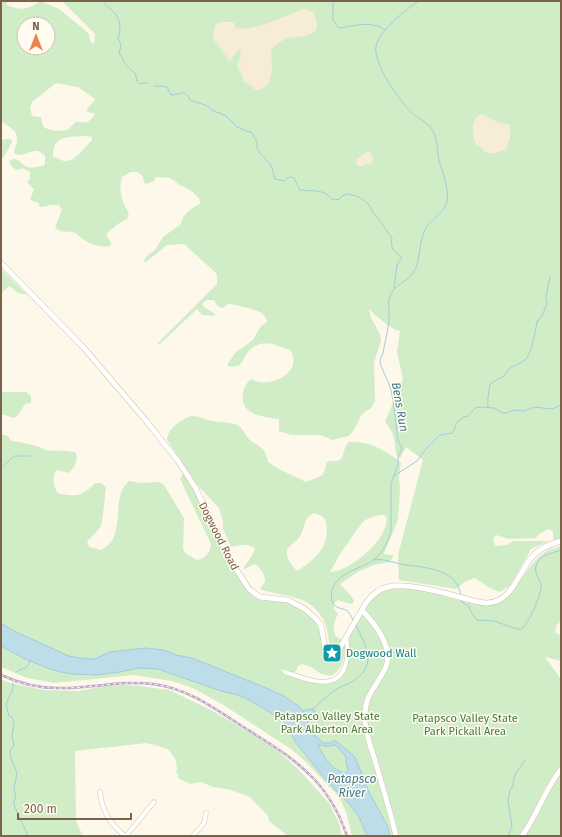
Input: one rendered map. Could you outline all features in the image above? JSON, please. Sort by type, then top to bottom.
[{"type":"street","name":"Dogwood Road","points":[[1,263],[84,348],[178,461],[195,487],[233,567],[253,593],[264,599],[288,600],[298,604],[309,612],[321,625],[325,648],[330,654],[336,653],[370,597],[381,589],[388,586],[404,586],[459,597],[480,603],[488,603],[499,600],[511,591],[531,557],[544,547],[561,541]]},
{"type":"street","points":[[362,610],[377,628],[387,650],[388,661],[370,693],[365,714],[369,741],[390,810],[396,836]]},
{"type":"street","points":[[285,672],[314,681],[324,682],[333,680],[338,677],[345,667],[348,643],[346,638]]},
{"type":"street","points":[[522,836],[548,788],[561,769]]},
{"type":"street","points":[[100,792],[103,807],[108,820],[126,836],[154,802]]},
{"type":"street","points":[[193,836],[204,823],[206,813]]},
{"type":"shaded area","points":[[303,9],[313,12],[318,21],[315,32],[310,35],[283,40],[271,50],[271,78],[266,87],[261,90],[256,90],[243,80],[237,66],[241,55],[236,52],[230,61],[214,40],[213,34],[216,24],[221,22],[259,26]]},
{"type":"shaded area","points":[[481,114],[499,123],[508,124],[510,126],[510,138],[506,149],[498,153],[484,153],[482,147],[476,145],[472,126],[474,120]]},
{"type":"shaded area","points":[[368,151],[372,153],[373,156],[372,164],[357,165],[357,159]]},
{"type":"green space","points":[[1,1],[7,1],[7,5],[24,9],[40,1],[59,9],[89,34],[90,41],[94,44],[95,34],[62,1],[561,1],[561,539],[553,539],[553,532],[549,529],[539,534],[536,538],[509,539],[496,535],[493,539],[496,546],[507,545],[513,541],[549,541],[531,549],[510,586],[500,592],[490,588],[475,578],[466,581],[456,589],[399,580],[398,555],[423,460],[406,447],[400,458],[396,455],[392,433],[385,422],[403,379],[397,352],[400,331],[390,327],[369,309],[371,318],[380,334],[381,340],[374,363],[375,401],[371,408],[362,414],[354,430],[349,436],[332,440],[321,435],[291,435],[279,431],[279,419],[254,414],[245,406],[243,393],[246,385],[251,379],[258,382],[267,382],[283,377],[289,372],[293,365],[293,358],[290,350],[273,344],[262,343],[252,348],[247,353],[240,365],[230,367],[227,365],[235,353],[253,340],[261,326],[267,322],[266,318],[258,311],[231,304],[221,308],[214,300],[206,300],[202,304],[215,314],[214,316],[202,315],[197,309],[159,345],[158,343],[217,284],[216,273],[184,244],[167,245],[145,263],[144,260],[155,250],[163,237],[181,224],[183,217],[188,212],[200,204],[199,198],[190,190],[170,178],[156,177],[153,182],[145,184],[142,175],[137,172],[131,172],[122,177],[120,187],[124,205],[129,213],[127,219],[106,234],[111,243],[110,246],[92,244],[75,233],[62,231],[55,227],[62,210],[59,205],[42,207],[39,206],[39,203],[30,200],[34,189],[27,182],[30,178],[30,172],[23,168],[18,170],[14,169],[9,162],[15,159],[30,167],[43,166],[45,164],[45,156],[41,152],[37,151],[23,155],[15,154],[14,151],[17,136],[14,130],[1,121]],"holes":[[[303,9],[313,12],[316,22],[314,32],[309,35],[283,40],[271,50],[272,69],[270,81],[262,89],[256,90],[243,80],[237,66],[241,55],[240,50],[236,52],[230,61],[214,40],[213,34],[216,24],[221,22],[234,23],[236,28],[251,28],[270,23]],[[56,83],[78,87],[95,99],[86,111],[95,114],[88,122],[83,123],[77,121],[67,130],[55,131],[45,128],[41,117],[32,116],[30,108],[32,102]],[[481,114],[499,123],[508,124],[510,126],[510,138],[506,149],[495,153],[487,153],[484,152],[482,147],[476,145],[473,124],[477,117]],[[68,137],[92,137],[92,140],[76,157],[68,161],[53,157],[53,150],[59,141]],[[368,151],[373,156],[372,163],[360,166],[357,165],[357,159]]]},
{"type":"green space","points":[[10,139],[12,142],[4,157],[1,159],[1,140]]},
{"type":"green space","points":[[1,269],[27,295],[18,293],[9,286],[1,294]]},
{"type":"green space","points":[[1,392],[26,392],[31,396],[31,403],[25,404],[19,414],[14,418],[1,414]]},
{"type":"green space","points":[[197,416],[212,421],[237,425],[251,441],[262,449],[266,454],[268,462],[306,482],[323,475],[327,462],[340,460],[349,442],[363,443],[376,447],[401,462],[398,520],[384,554],[393,555],[393,557],[390,562],[374,565],[359,571],[340,584],[354,601],[352,604],[338,600],[334,603],[334,609],[338,614],[334,631],[336,637],[341,639],[341,644],[336,650],[331,648],[324,621],[311,605],[296,598],[260,589],[265,578],[258,566],[254,564],[243,570],[255,548],[246,545],[231,547],[223,529],[223,521],[219,508],[200,488],[167,440],[172,428],[187,418]],"holes":[[[314,513],[325,519],[327,528],[324,543],[316,556],[297,571],[288,559],[287,549],[299,538],[306,521],[310,515]],[[379,515],[386,516],[386,524],[383,533],[376,543],[358,560],[348,566],[330,572],[340,554],[361,524],[365,520]]]},
{"type":"green space","points":[[1,434],[8,436],[11,441],[29,444],[47,450],[69,451],[76,453],[77,456],[74,467],[68,473],[57,470],[55,473],[54,481],[57,493],[78,495],[86,491],[95,483],[101,483],[106,487],[100,527],[87,541],[89,547],[101,550],[110,543],[115,535],[121,494],[129,481],[140,483],[159,482],[164,485],[184,518],[183,549],[186,554],[197,560],[205,557],[210,550],[211,544],[180,479],[183,473],[201,504],[232,567],[252,595],[265,600],[288,602],[305,611],[317,625],[323,648],[329,656],[345,644],[345,654],[341,667],[331,676],[321,674],[311,667],[302,664],[298,666],[294,673],[282,669],[281,671],[294,677],[312,682],[329,683],[335,681],[340,676],[346,661],[351,631],[376,594],[387,589],[401,587],[430,592],[475,604],[488,605],[497,603],[511,592],[537,559],[548,550],[561,546],[561,621],[556,626],[555,632],[561,636],[561,661],[545,657],[561,679],[561,765],[546,786],[531,817],[519,836],[352,836],[346,812],[339,797],[306,762],[291,749],[225,706],[193,688],[172,681],[134,675],[54,683],[27,678],[1,667]]},
{"type":"green space","points":[[1,679],[10,683],[44,690],[79,691],[114,684],[169,690],[211,710],[271,745],[299,770],[329,803],[339,823],[342,836],[288,836],[269,821],[268,816],[250,797],[231,790],[213,787],[201,782],[190,784],[178,778],[178,774],[176,773],[176,760],[168,749],[147,743],[75,751],[76,821],[84,836],[1,836]]},
{"type":"green space","points":[[561,773],[561,836],[525,836],[554,781]]},
{"type":"water","name":"Patapsco River","points":[[1,623],[14,631],[69,656],[80,658],[95,659],[109,652],[146,648],[164,650],[176,655],[192,658],[264,687],[284,696],[301,708],[302,711],[309,709],[315,710],[308,722],[307,727],[323,743],[330,743],[335,740],[355,757],[369,792],[387,825],[390,836],[367,836],[359,817],[351,806],[325,779],[296,743],[287,725],[281,719],[249,700],[158,669],[139,668],[97,675],[61,672],[25,659],[1,646]],"holes":[[[318,744],[327,746],[336,745],[346,757],[348,769],[346,773],[341,772],[332,766],[322,753]]]},
{"type":"waterway","points":[[103,1],[115,13],[120,23],[118,38],[121,45],[119,54],[121,55],[125,64],[135,73],[137,81],[140,84],[148,83]]},
{"type":"waterway","points":[[333,1],[333,20],[339,28],[369,24],[385,30]]},
{"type":"waterway","name":"Bens Run","points":[[353,620],[346,610],[334,605],[331,595],[332,590],[335,584],[344,575],[374,560],[380,554],[387,542],[391,530],[391,484],[398,464],[398,457],[402,449],[398,440],[392,393],[380,361],[389,324],[389,299],[394,289],[407,279],[416,269],[421,241],[425,230],[447,204],[448,198],[446,183],[439,161],[435,134],[428,125],[411,112],[400,99],[383,72],[376,54],[378,40],[387,27],[419,1]]},
{"type":"waterway","points":[[154,86],[167,87],[171,95],[184,93],[190,100],[208,106],[212,110],[226,116],[237,127],[252,133],[257,142],[257,148],[271,165],[275,179],[284,181],[290,177],[293,178],[300,190],[325,193],[333,200],[340,199],[342,196],[347,194],[364,200],[392,238],[393,250],[402,258],[397,265],[394,288]]},
{"type":"waterway","points":[[488,407],[490,384],[504,376],[508,370],[524,361],[530,352],[537,321],[541,318],[547,304],[546,297],[550,277]]},
{"type":"waterway","points":[[394,476],[417,461],[425,450],[440,435],[452,433],[457,422],[468,416],[475,408],[494,408],[503,413],[507,413],[513,410],[524,411],[534,407],[552,409],[561,405]]},
{"type":"waterway","points":[[1,468],[14,456],[30,456]]},
{"type":"waterway","points":[[461,599],[462,602],[469,606],[471,612],[477,620],[494,621],[521,629],[531,615],[540,594],[541,584],[536,573],[537,563],[543,557],[561,550]]},
{"type":"waterway","points":[[373,560],[386,560],[423,567],[448,575],[459,587],[461,596]]},
{"type":"waterway","name":"Bens Run","points":[[311,710],[335,690],[355,680],[362,674],[366,667],[368,654],[356,625]]},
{"type":"waterway","points":[[17,672],[26,668],[31,660]]},
{"type":"waterway","points":[[13,683],[13,689],[6,704],[9,716],[12,717],[14,724],[12,736],[14,746],[10,751],[11,759],[17,773],[14,789],[16,798],[14,805],[28,836]]},
{"type":"waterway","points":[[508,836],[512,827],[508,800],[510,790],[513,786],[515,775],[525,760]]},
{"type":"railway","points":[[1,675],[16,681],[47,688],[74,688],[142,683],[166,686],[190,695],[213,707],[272,745],[306,771],[329,799],[341,820],[347,836]]},
{"type":"place","name":"Dogwood Wall","points":[[332,653]]},
{"type":"park label","name":"Patapsco Valley State Park Alberton Area","points":[[327,722]]},
{"type":"park label","name":"Patapsco Valley State Park Pickall Area","points":[[465,724]]}]
